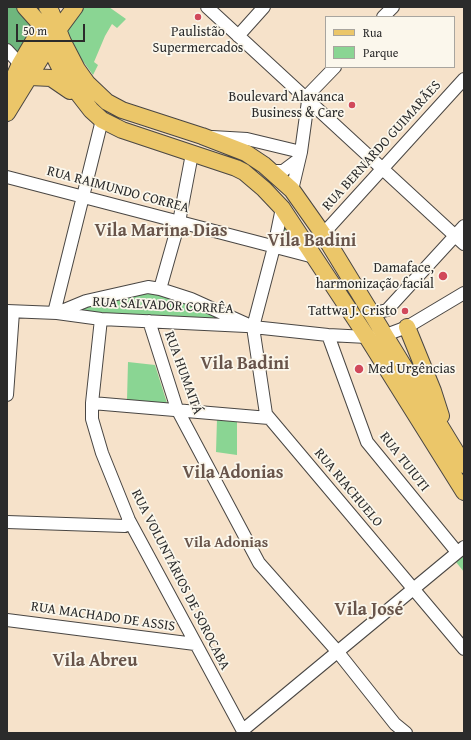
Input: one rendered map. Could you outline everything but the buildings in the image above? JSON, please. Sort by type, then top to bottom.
[{"type":"main road","points":[[25,7],[42,26],[49,46],[63,74],[81,98],[102,120],[122,130],[244,172],[264,188],[282,208],[367,337],[464,492]]},
{"type":"main road","points":[[7,113],[58,30],[75,7]]},
{"type":"main road","points":[[7,93],[20,64],[51,9]]},
{"type":"main road","points":[[51,9],[58,30],[77,69],[87,83],[107,102],[122,110],[153,122],[202,136],[246,153],[271,170],[292,190],[323,234],[383,336],[464,465]]},
{"type":"main road","points":[[30,77],[50,78],[81,98]]},
{"type":"main road","points":[[407,327],[433,391],[448,439]]},
{"type":"street","points":[[207,7],[460,240]]},
{"type":"street","points":[[238,36],[264,7]]},
{"type":"street","points":[[384,16],[393,7]]},
{"type":"street","points":[[7,50],[20,64]]},
{"type":"street","points":[[292,190],[300,156],[306,99],[334,68]]},
{"type":"street","name":"RUA BERNARDO GUIMARÃES","points":[[323,234],[464,79]]},
{"type":"street","points":[[56,313],[102,120]]},
{"type":"street","points":[[202,136],[247,139],[300,156]]},
{"type":"street","points":[[160,289],[179,222],[192,154]]},
{"type":"street","points":[[271,170],[283,171],[300,156]]},
{"type":"street","name":"RUA RAIMUNDO CORREA","points":[[7,177],[314,257]]},
{"type":"street","points":[[253,327],[274,247],[282,208]]},
{"type":"street","points":[[371,314],[387,310],[460,240],[464,226]]},
{"type":"street","name":"RUA SALVADOR CORRÊA","points":[[72,311],[86,301],[148,287],[160,289],[191,299],[253,327]]},
{"type":"street","name":"RUA SALVADOR CORRÊA","points":[[10,312],[56,313],[72,311],[101,319],[253,327],[328,335],[367,337],[383,336],[407,327],[464,293]]},
{"type":"street","points":[[7,395],[10,312]]},
{"type":"street","name":"RUA VOLUNTÁRIOS DE SOROCABA","points":[[101,319],[92,403],[92,419],[102,453],[129,520],[244,732]]},
{"type":"street","name":"RUA HUMAITÁ","points":[[149,321],[178,409],[259,563],[337,652],[395,724],[406,733]]},
{"type":"street","name":"RUA RIACHUELO","points":[[253,327],[266,412],[269,418],[464,649]]},
{"type":"street","name":"RUA TUIUTI","points":[[328,335],[367,442],[461,550]]},
{"type":"street","points":[[92,403],[178,409],[269,418]]},
{"type":"street","points":[[7,522],[125,526],[129,520]]},
{"type":"street","points":[[244,732],[337,652],[461,550]]},
{"type":"street","name":"RUA MACHADO DE ASSIS","points":[[7,620],[195,644]]},
{"type":"green space","points":[[7,7],[19,7],[34,25],[19,55],[7,46]]},
{"type":"green space","points":[[84,7],[109,7],[126,19],[117,28],[112,24],[94,62],[98,65],[93,75],[77,53],[67,30]]},
{"type":"green space","points":[[284,215],[303,248],[277,244]]},
{"type":"green space","points":[[148,290],[193,302],[231,321],[75,313],[76,307]]},
{"type":"green space","points":[[128,362],[155,365],[167,403],[127,400]]},
{"type":"green space","points":[[217,419],[237,421],[237,455],[216,452]]},
{"type":"green space","points":[[464,556],[464,572],[456,562]]},
{"type":"place","name":"Paulistão Supermercados","points":[[198,17]]},
{"type":"place","name":"Boulevard Alavanca Business & Care","points":[[352,105]]},
{"type":"place","name":"Damaface, harmonização facial","points":[[443,276]]},
{"type":"place","name":"Tattwa J. Cristo","points":[[405,311]]},
{"type":"place","name":"Med Urgências","points":[[359,369]]},
{"type":"district","name":"Vila Marina Dias","points":[[161,231]]},
{"type":"district","name":"Vila Badini","points":[[312,241]]},
{"type":"district","name":"Vila Badini","points":[[245,364]]},
{"type":"district","name":"Vila Adonias","points":[[233,473]]},
{"type":"district","name":"Vila Adonias","points":[[226,543]]},
{"type":"district","name":"Vila José","points":[[369,610]]},
{"type":"district","name":"Vila Abreu","points":[[95,661]]}]
